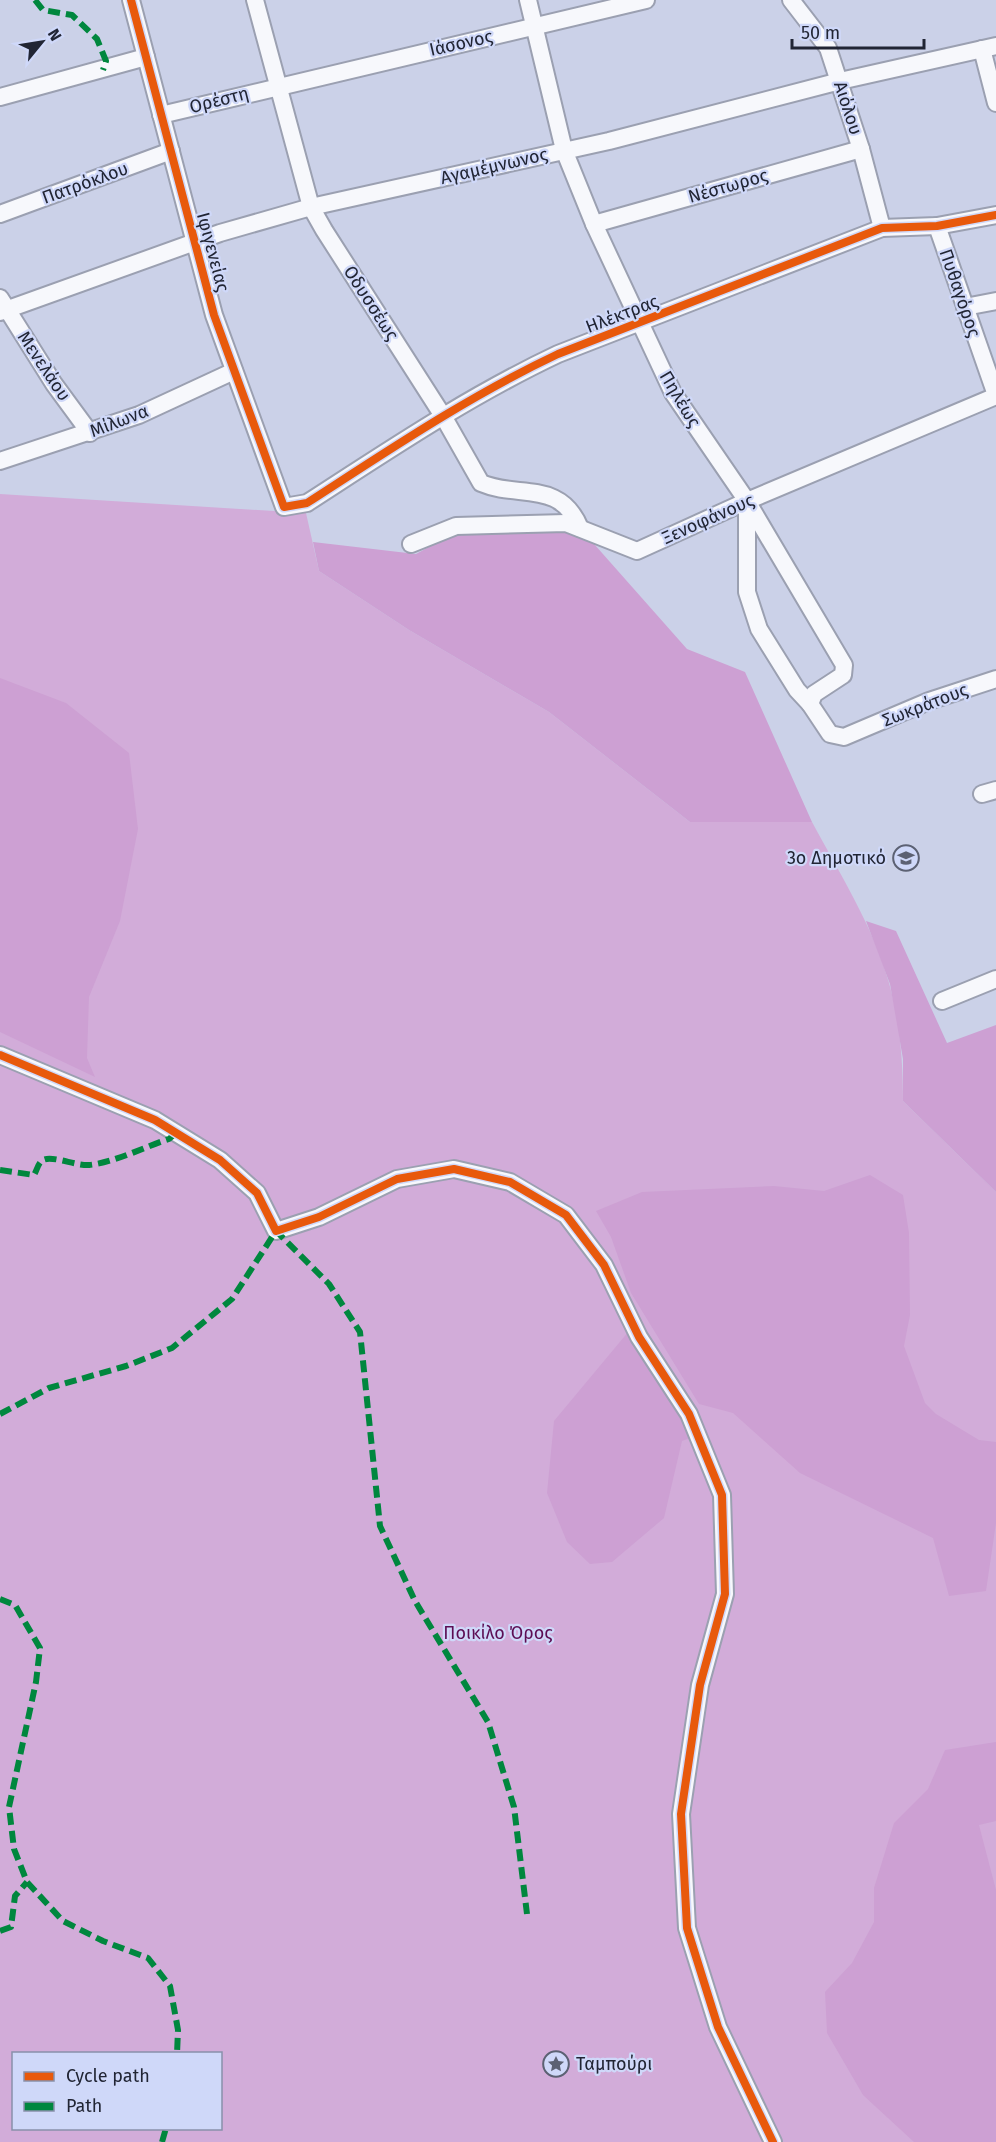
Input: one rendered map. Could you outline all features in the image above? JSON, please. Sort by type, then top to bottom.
[{"type":"street","name":"Ιφιγενείας","points":[[130,0],[214,315],[284,507]]},
{"type":"street","name":"Οδυσσέως","points":[[255,0],[311,207],[443,416],[481,483],[491,487],[546,494],[565,505],[576,518],[580,528]]},
{"type":"street","name":"Πηλέως","points":[[528,0],[564,150],[594,224],[673,393],[747,501],[844,665],[843,675],[814,694],[810,704]]},
{"type":"street","name":"Ιάσονος","points":[[277,86],[646,0]]},
{"type":"street","name":"Αιόλου","points":[[791,0],[828,48],[861,149],[882,228]]},
{"type":"street","points":[[989,48],[996,103]]},
{"type":"street","name":"Αγαμέμνωνος","points":[[2,306],[311,207],[564,150],[840,81],[989,48]]},
{"type":"street","points":[[0,97],[146,57]]},
{"type":"street","name":"Ορέστη","points":[[161,115],[277,86]]},
{"type":"street","name":"Νέστωρος","points":[[594,224],[861,149]]},
{"type":"street","name":"Πατρόκλου","points":[[0,214],[171,151]]},
{"type":"street","name":"Ηλέκτρας","points":[[284,507],[307,504],[443,416],[514,375],[558,354],[882,228],[937,226],[996,214]]},
{"type":"street","name":"Πυθαγόρος","points":[[937,226],[996,395]]},
{"type":"street","points":[[965,307],[996,301]]},
{"type":"street","name":"Μενελάου","points":[[2,306],[90,433]]},
{"type":"street","name":"Μίλωνα","points":[[0,461],[139,415],[234,371]]},
{"type":"street","name":"Ξενοφάνους","points":[[411,544],[456,526],[566,523],[637,551],[747,501],[996,395]]},
{"type":"street","points":[[747,501],[747,592],[759,629],[797,690],[810,704]]},
{"type":"street","name":"Σωκράτους","points":[[810,704],[830,734],[844,737],[929,700],[996,679]]},
{"type":"street","points":[[942,1001],[996,979]]},
{"type":"street","points":[[0,1055],[155,1120],[220,1160],[257,1193],[276,1231],[319,1217],[397,1179],[454,1169],[510,1182],[566,1215],[604,1265],[639,1337],[689,1414],[722,1495],[725,1594],[700,1685],[681,1814],[687,1928],[718,2027],[773,2142]]},
{"type":"green space","name":"Ποικίλο Όρος","points":[[0,494],[306,513],[319,571],[409,630],[549,712],[690,822],[812,822],[855,901],[874,941],[889,983],[898,1027],[903,1101],[996,1192],[996,2142],[0,2142]]},
{"type":"shaded area","points":[[565,528],[587,536],[687,649],[745,672],[812,822],[690,822],[549,712],[409,630],[319,571],[313,542],[416,554],[453,534]]},
{"type":"shaded area","points":[[0,678],[66,703],[129,753],[138,829],[120,921],[89,997],[87,1058],[95,1077],[0,1032]]},
{"type":"shaded area","points":[[866,921],[896,931],[947,1043],[996,1025],[996,1192],[903,1101],[903,1059],[890,984]]},
{"type":"shaded area","points":[[870,1175],[903,1195],[909,1233],[910,1315],[904,1346],[925,1403],[936,1414],[979,1440],[996,1442],[996,1523],[986,1591],[949,1596],[933,1538],[800,1473],[733,1413],[699,1404],[631,1293],[611,1237],[596,1211],[642,1192],[774,1186],[824,1191]]},
{"type":"shaded area","points":[[629,1331],[693,1437],[682,1441],[664,1518],[612,1562],[590,1564],[567,1542],[547,1493],[554,1421]]},
{"type":"shaded area","points":[[996,1742],[996,1821],[979,1825],[996,1890],[996,2142],[914,2142],[863,2095],[827,2033],[825,1992],[852,1963],[874,1922],[874,1888],[894,1823],[928,1789],[945,1750]]},
{"type":"marked path","points":[[35,0],[43,10],[72,15],[97,39],[106,61],[103,70]]},
{"type":"marked path","points":[[0,1170],[34,1175],[40,1163],[47,1159],[84,1165],[99,1163],[120,1158],[169,1139],[176,1133]]},
{"type":"marked path","points":[[0,1414],[49,1388],[126,1366],[172,1348],[232,1299],[276,1231],[329,1284],[360,1332],[380,1526],[415,1601],[488,1722],[514,1807],[527,1914]]},
{"type":"marked path","points":[[0,1599],[15,1605],[40,1648],[36,1682],[9,1807],[14,1849],[27,1882],[63,1921],[103,1941],[148,1958],[170,1986],[178,2030],[177,2052]]},
{"type":"marked path","points":[[0,1931],[11,1927],[15,1896],[27,1882]]},
{"type":"marked path","points":[[162,2142],[165,2130]]},
{"type":"cycle path","points":[[131,0],[214,315],[284,507],[307,503],[461,406],[558,354],[882,228],[937,226],[996,215]]},
{"type":"cycle path","points":[[0,1055],[155,1120],[220,1160],[257,1193],[276,1231],[319,1217],[397,1179],[454,1169],[510,1182],[566,1215],[604,1265],[639,1337],[689,1414],[722,1495],[725,1594],[700,1685],[681,1814],[687,1928],[718,2027],[773,2142]]},
{"type":"place","name":"3ο Δημοτικό","points":[[906,858]]},
{"type":"place","name":"Ταμπούρι","points":[[556,2064]]}]
